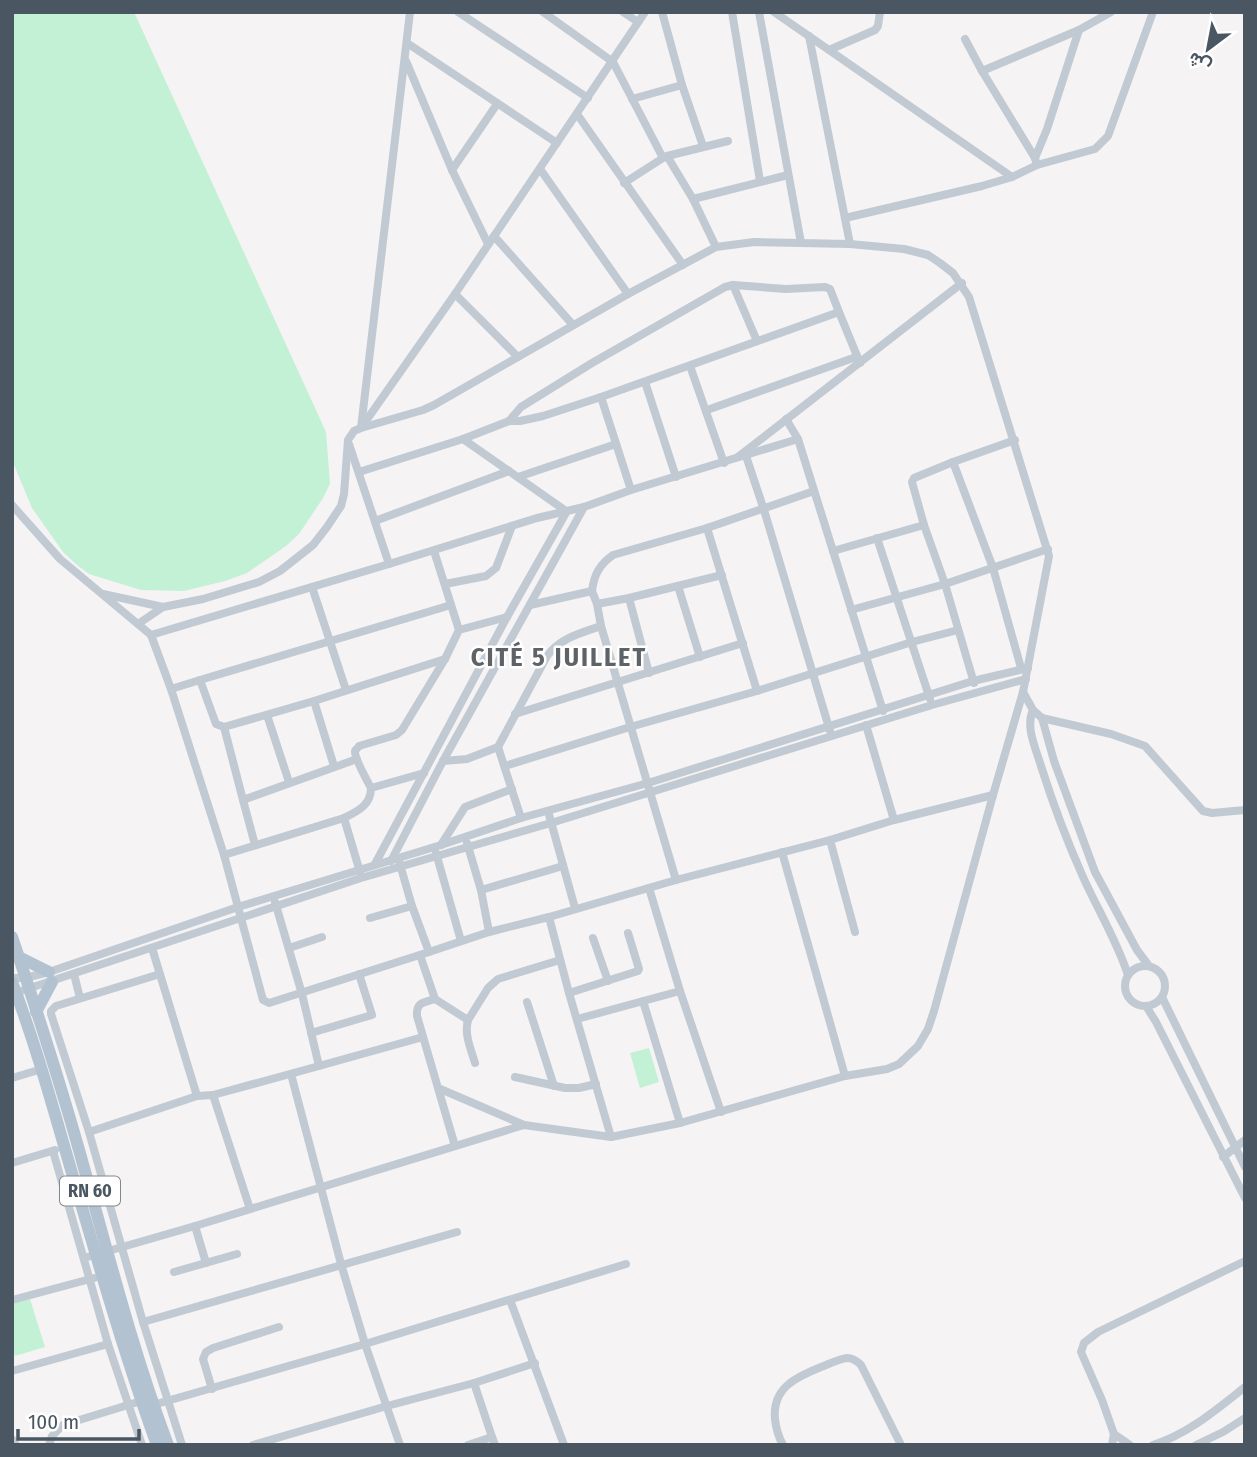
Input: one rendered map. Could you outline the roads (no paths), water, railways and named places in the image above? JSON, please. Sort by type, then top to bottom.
[{"type":"main road","name":"RN 60","points":[[12,937],[19,957],[18,986],[49,1061],[59,1149],[141,1404],[168,1445]]},
{"type":"main road","points":[[19,957],[50,977],[36,1012]]},
{"type":"main road","name":"RN 60","points":[[18,986],[36,1012],[78,1148],[97,1277],[157,1445]]},
{"type":"street","points":[[458,12],[588,99]]},
{"type":"street","points":[[543,12],[613,62],[665,157],[693,199],[716,247]]},
{"type":"street","points":[[623,12],[638,22]]},
{"type":"street","points":[[361,428],[645,12]]},
{"type":"street","points":[[662,12],[682,85],[703,146]]},
{"type":"street","points":[[732,12],[760,181]]},
{"type":"street","points":[[759,12],[801,243]]},
{"type":"street","points":[[774,12],[1012,177]]},
{"type":"street","points":[[829,50],[875,30],[880,16],[869,12]]},
{"type":"street","points":[[982,71],[1079,30],[1111,12]]},
{"type":"street","points":[[845,218],[982,186],[1012,177],[1036,161],[1095,149],[1108,136],[1153,12]]},
{"type":"street","points":[[361,428],[410,13]]},
{"type":"street","points":[[1036,161],[1079,30]]},
{"type":"street","points":[[809,36],[850,244]]},
{"type":"street","points":[[965,39],[1036,161]]},
{"type":"street","points":[[407,43],[557,144]]},
{"type":"street","points":[[405,58],[452,170],[488,244]]},
{"type":"street","points":[[632,99],[682,85]]},
{"type":"street","points":[[452,170],[497,104]]},
{"type":"street","points":[[577,114],[683,265]]},
{"type":"street","points":[[624,183],[665,157],[728,141]]},
{"type":"street","points":[[540,169],[628,294]]},
{"type":"street","points":[[693,199],[788,175]]},
{"type":"street","points":[[494,236],[573,325]]},
{"type":"street","points":[[138,624],[163,607],[203,599],[259,582],[280,571],[313,545],[341,506],[348,440],[354,431],[434,405],[716,247],[754,242],[850,244],[904,249],[928,255],[953,273],[970,297],[1048,549],[1049,561],[1025,668]]},
{"type":"street","points":[[736,458],[858,360],[962,283]]},
{"type":"street","points":[[509,421],[522,407],[592,363],[717,290],[733,285],[786,289],[828,287],[858,360]]},
{"type":"street","points":[[733,285],[757,341]]},
{"type":"street","points":[[455,294],[518,357]]},
{"type":"street","points":[[359,472],[463,439],[509,421],[520,421],[601,397],[839,312]]},
{"type":"street","points":[[707,410],[858,360]]},
{"type":"street","points":[[690,366],[724,463]]},
{"type":"street","points":[[645,382],[676,477]]},
{"type":"street","points":[[601,397],[631,490]]},
{"type":"street","points":[[786,419],[798,439],[886,719]]},
{"type":"street","points":[[463,439],[567,511]]},
{"type":"street","points":[[151,635],[583,507],[798,439]]},
{"type":"street","points":[[348,440],[389,564]]},
{"type":"street","points":[[977,693],[912,484],[913,480],[953,462],[1015,440]]},
{"type":"street","points":[[518,477],[616,444]]},
{"type":"street","points":[[746,456],[830,731]]},
{"type":"street","points":[[439,1088],[524,1125],[611,1137],[680,1123],[845,1076],[887,1069],[899,1064],[918,1046],[928,1029],[1026,679],[1025,668],[993,568],[953,462]]},
{"type":"street","points":[[375,521],[509,471]]},
{"type":"street","points":[[676,880],[601,626],[592,591],[594,578],[604,562],[613,555],[764,510],[814,491]]},
{"type":"street","points":[[12,505],[60,559],[151,635],[224,855],[263,1000],[269,1003],[489,932],[993,795]]},
{"type":"street","points":[[429,952],[396,862],[441,765],[583,507]]},
{"type":"street","points":[[375,864],[567,511]]},
{"type":"street","points":[[833,551],[924,525]]},
{"type":"street","points":[[445,584],[491,573],[496,568],[512,526]]},
{"type":"street","points":[[707,528],[757,691]]},
{"type":"street","points":[[877,538],[932,705]]},
{"type":"street","points":[[851,610],[945,584],[1048,549]]},
{"type":"street","points":[[224,855],[344,818],[361,810],[370,798],[371,788],[357,759],[356,749],[396,735],[402,730],[445,659],[459,630],[434,551]]},
{"type":"street","points":[[597,604],[722,575]]},
{"type":"street","points":[[678,586],[700,657]]},
{"type":"street","points":[[312,587],[346,690]]},
{"type":"street","points":[[514,606],[528,609],[592,591]]},
{"type":"street","points":[[100,593],[163,607]]},
{"type":"street","points":[[629,598],[649,673]]},
{"type":"street","points":[[171,689],[451,605]]},
{"type":"street","points":[[459,630],[507,617]]},
{"type":"street","points":[[430,763],[441,765],[467,759],[498,747],[555,645],[601,626]]},
{"type":"street","points":[[505,766],[958,630]]},
{"type":"street","points":[[516,714],[743,643]]},
{"type":"street","points":[[200,680],[216,724],[224,727],[445,659]]},
{"type":"street","points":[[437,849],[468,847],[551,823],[750,761],[882,709],[1025,668]]},
{"type":"street","points":[[50,977],[74,974],[152,948],[242,917],[275,901],[437,849],[521,818],[747,752],[830,731],[866,725],[1026,679]]},
{"type":"street","points":[[1023,692],[1033,710],[1042,718],[1111,734],[1145,746],[1203,811],[1212,813],[1245,810]]},
{"type":"street","points":[[314,701],[334,766]]},
{"type":"street","points":[[1033,710],[1029,719],[1052,800],[1083,878],[1122,957],[1128,975]]},
{"type":"street","points":[[267,715],[289,782]]},
{"type":"street","points":[[1042,718],[1054,761],[1095,872],[1137,950],[1149,966],[1164,978],[1162,997],[1155,1004],[1136,1004],[1129,998],[1125,984],[1128,975],[1135,968],[1149,966]]},
{"type":"street","points":[[866,725],[894,820]]},
{"type":"street","points":[[224,727],[255,845]]},
{"type":"street","points":[[498,747],[521,818]]},
{"type":"street","points":[[747,752],[750,761]]},
{"type":"street","points":[[243,800],[357,759]]},
{"type":"street","points":[[371,788],[424,773]]},
{"type":"street","points":[[461,941],[437,849],[465,807],[512,789]]},
{"type":"street","points":[[548,811],[575,908]]},
{"type":"street","points":[[344,818],[360,873]]},
{"type":"street","points":[[465,837],[481,890],[489,932]]},
{"type":"street","points":[[830,840],[855,932]]},
{"type":"street","points":[[782,852],[845,1076]]},
{"type":"street","points":[[360,873],[375,864],[396,862]]},
{"type":"street","points":[[481,890],[563,866]]},
{"type":"street","points":[[649,888],[721,1112]]},
{"type":"street","points":[[18,986],[50,977],[238,907],[275,901]]},
{"type":"street","points":[[275,901],[302,993],[319,1066]]},
{"type":"street","points":[[370,918],[412,906]]},
{"type":"street","points":[[549,917],[611,1137]]},
{"type":"street","points":[[569,993],[635,973],[639,969],[628,933]]},
{"type":"street","points":[[289,948],[322,937]]},
{"type":"street","points":[[593,938],[608,981]]},
{"type":"street","points":[[152,948],[197,1096]]},
{"type":"street","points":[[420,955],[435,999],[468,1020]]},
{"type":"street","points":[[475,1063],[466,1034],[468,1020],[488,988],[498,979],[560,960]]},
{"type":"street","points":[[74,974],[80,998]]},
{"type":"street","points":[[160,974],[55,1006],[51,1011],[49,1061],[89,1132],[143,1322],[182,1445]]},
{"type":"street","points":[[311,1033],[372,1015],[359,974]]},
{"type":"street","points":[[577,1020],[680,991]]},
{"type":"street","points":[[1162,997],[1245,1167]]},
{"type":"street","points":[[435,999],[421,1003],[416,1009],[455,1146]]},
{"type":"street","points":[[643,1001],[680,1123]]},
{"type":"street","points":[[527,1002],[554,1086]]},
{"type":"street","points":[[1146,1006],[1245,1198]]},
{"type":"street","points":[[89,1132],[197,1096],[213,1095],[423,1037]]},
{"type":"street","points":[[12,1078],[49,1061]]},
{"type":"street","points":[[291,1074],[341,1264],[365,1345],[400,1445]]},
{"type":"street","points":[[515,1077],[554,1086],[579,1088],[596,1084]]},
{"type":"street","points":[[213,1095],[250,1209]]},
{"type":"street","points":[[95,1255],[524,1125]]},
{"type":"street","points":[[1223,1157],[1245,1140]]},
{"type":"street","points":[[12,1163],[59,1149]]},
{"type":"street","points":[[195,1226],[206,1263]]},
{"type":"street","points":[[143,1322],[457,1232]]},
{"type":"street","points":[[174,1272],[237,1254]]},
{"type":"street","points":[[1112,1445],[1114,1434],[1081,1353],[1084,1343],[1098,1332],[1245,1261]]},
{"type":"street","points":[[49,1445],[52,1436],[63,1425],[212,1389],[365,1345],[626,1264]]},
{"type":"street","points":[[12,1300],[97,1277],[108,1344],[141,1404],[142,1445]]},
{"type":"street","points":[[510,1300],[564,1445]]},
{"type":"street","points":[[212,1389],[203,1359],[205,1352],[279,1327]]},
{"type":"street","points":[[12,1371],[108,1344]]},
{"type":"street","points":[[783,1445],[776,1431],[775,1421],[775,1403],[779,1394],[785,1387],[811,1371],[849,1358],[861,1365],[901,1445]]},
{"type":"street","points":[[253,1445],[474,1383],[535,1363]]},
{"type":"street","points":[[468,1445],[494,1441],[474,1383]]},
{"type":"street","points":[[1153,1445],[1188,1430],[1245,1387]]},
{"type":"street","points":[[1196,1445],[1245,1418]]},
{"type":"street","points":[[1114,1434],[1130,1445]]},
{"type":"street","points":[[12,1439],[16,1445]]},
{"type":"district","name":"CITÉ 5 JUILLET","points":[[559,657]]}]
